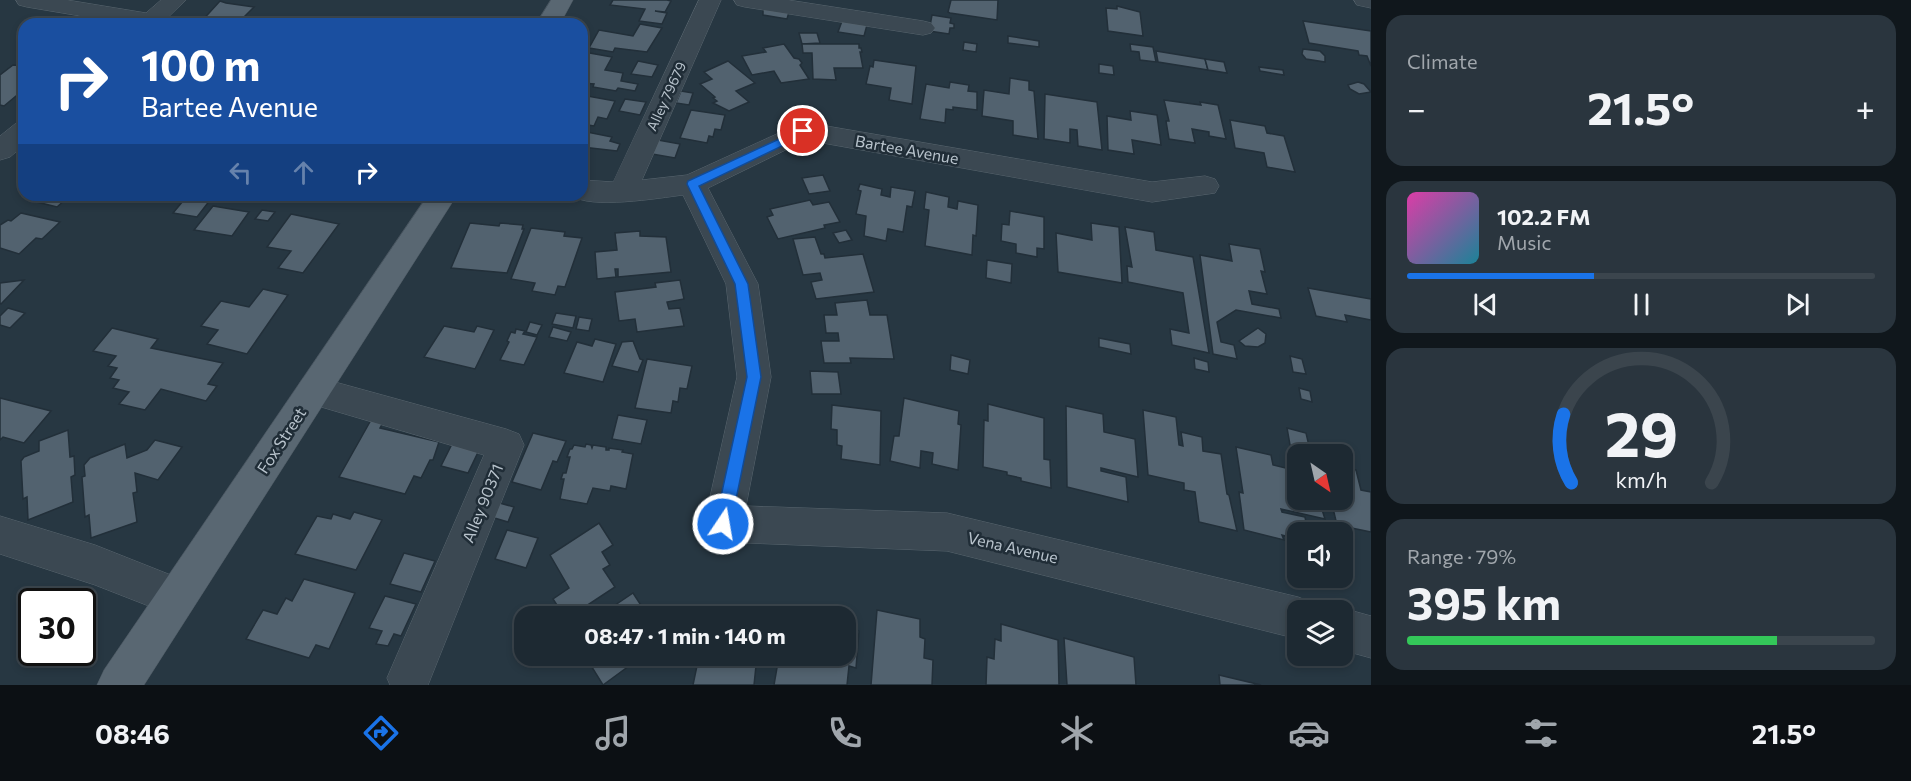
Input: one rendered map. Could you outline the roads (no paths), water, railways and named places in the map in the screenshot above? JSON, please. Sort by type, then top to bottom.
[{"type":"main road","points":[[552,18],[562,0]]},
{"type":"main road","name":"Fox Street","points":[[119,685],[439,201]]},
{"type":"street","points":[[27,0],[126,18]]},
{"type":"street","points":[[153,18],[175,0]]},
{"type":"street","name":"Alley 79679","points":[[622,192],[710,0]]},
{"type":"street","points":[[745,0],[923,28]]},
{"type":"street","points":[[1365,0],[1371,1]]},
{"type":"street","name":"Bartee Avenue","points":[[588,190],[622,192],[693,184],[803,131],[1152,192],[1205,186]]},
{"type":"street","points":[[0,151],[18,135]]},
{"type":"street","name":"Vena Avenue","points":[[693,184],[742,284],[754,377],[723,524],[947,532],[1287,615]]},
{"type":"street","name":"Alley 90371","points":[[313,391],[506,445],[409,678]]},
{"type":"street","points":[[0,535],[95,565],[177,597]]},
{"type":"street","points":[[1353,632],[1371,637]]}]
